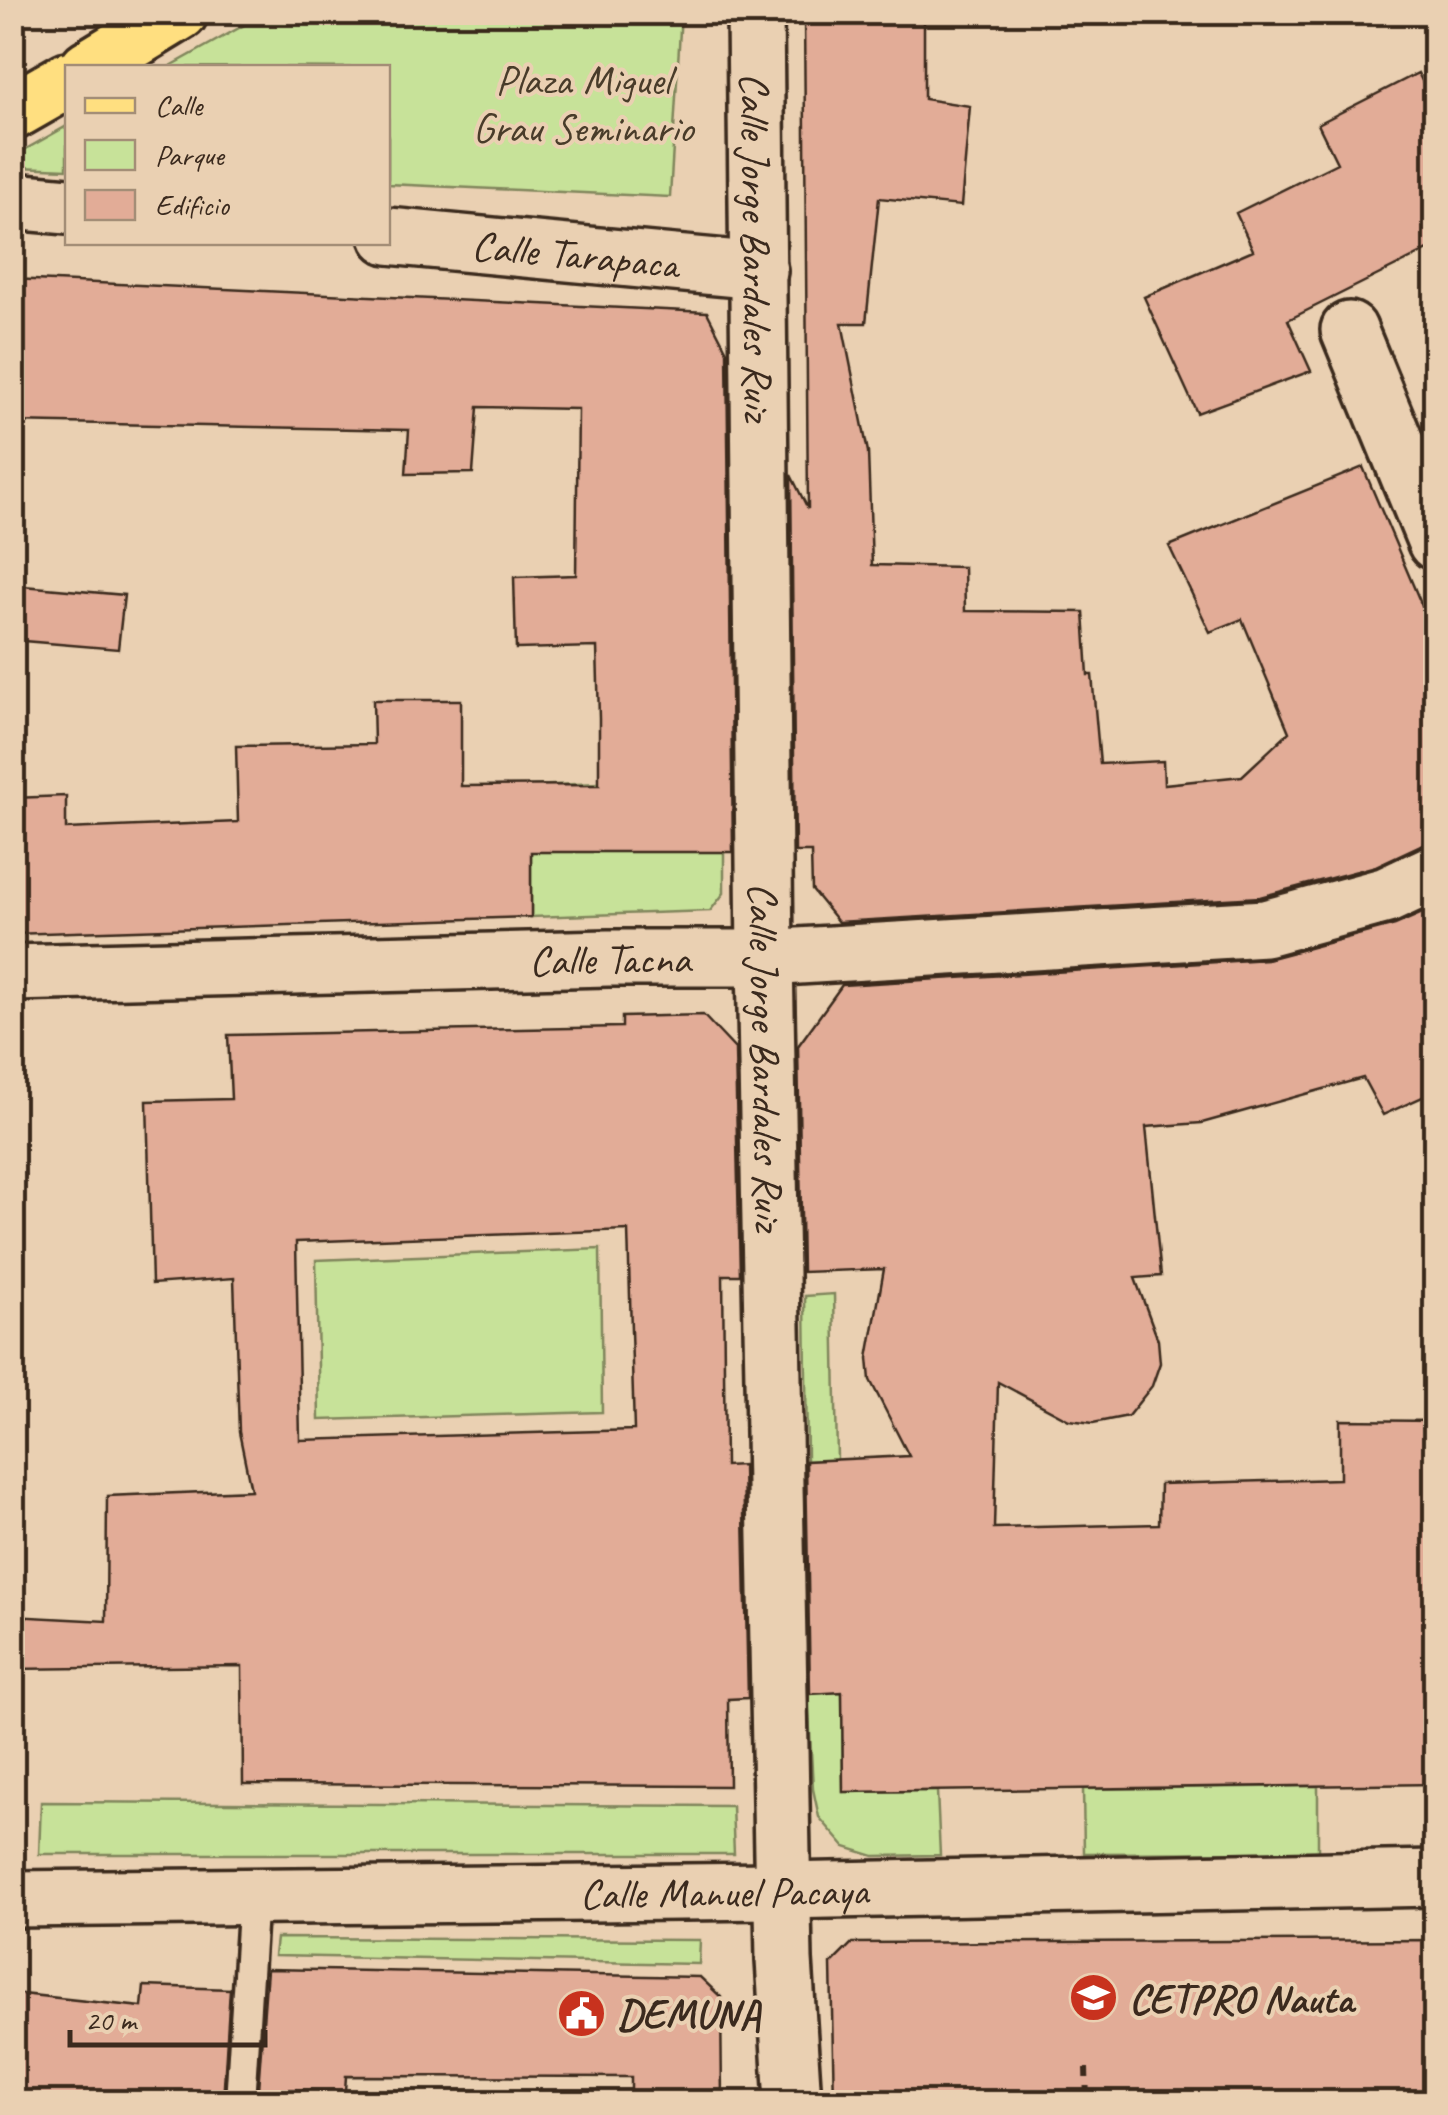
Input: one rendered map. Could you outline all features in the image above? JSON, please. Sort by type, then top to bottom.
[{"type":"main road","points":[[93,65],[180,12]]},
{"type":"main road","points":[[12,112],[65,82]]},
{"type":"street","name":"Calle Jorge Bardales Ruiz","points":[[755,12],[765,958],[782,1891],[792,2102]]},
{"type":"street","points":[[12,201],[65,206]]},
{"type":"street","name":"Calle Tarapaca","points":[[390,236],[760,271]]},
{"type":"street","points":[[1349,330],[1436,542]]},
{"type":"street","name":"Calle Tacna","points":[[12,973],[608,958],[765,958],[1265,928],[1387,894],[1436,872]]},
{"type":"street","name":"Calle Manuel Pacaya","points":[[12,1899],[782,1891],[1436,1878]]},
{"type":"lane","points":[[240,2102],[253,1894]]},
{"type":"path","points":[[1086,2068],[1087,2102]]},
{"type":"green space","name":"Plaza Miguel Grau Seminario","points":[[266,13],[681,13],[670,197],[390,184],[390,65],[173,65]]},
{"type":"green space","points":[[65,127],[65,169],[19,167],[19,153]]},
{"type":"green space","points":[[599,783],[724,852],[724,893],[710,911],[531,917],[531,786]]},
{"type":"green space","points":[[600,1249],[602,1412],[319,1420],[316,1260]]},
{"type":"green space","points":[[834,1294],[837,1460],[807,1461],[805,1296]]},
{"type":"green space","points":[[842,1692],[843,1792],[937,1791],[940,1855],[874,1856],[845,1847],[819,1817],[813,1789],[808,1694]]},
{"type":"green space","points":[[1318,1786],[1318,1852],[1084,1853],[1083,1789]]},
{"type":"green space","points":[[41,1802],[732,1806],[734,1854],[39,1854]]},
{"type":"green space","points":[[276,1938],[700,1940],[699,1964],[274,1956]]},
{"type":"building","points":[[804,12],[924,12],[924,99],[970,106],[961,206],[879,198],[866,323],[842,323],[868,452],[872,565],[964,567],[965,611],[1084,612],[1100,764],[1163,761],[1164,784],[1242,776],[1289,732],[1242,619],[1210,632],[1169,546],[1363,467],[1436,639],[1436,841],[1376,866],[1260,897],[838,922],[812,890],[811,852],[795,852],[791,475],[808,509]]},
{"type":"building","points":[[1418,73],[1436,108],[1436,246],[1288,320],[1311,371],[1197,413],[1144,297],[1253,250],[1236,213],[1337,163],[1318,124]]},
{"type":"building","points":[[12,279],[707,312],[727,351],[733,852],[531,852],[531,917],[12,934],[12,798],[66,796],[66,829],[238,822],[236,746],[374,744],[373,700],[461,700],[461,786],[599,785],[599,719],[597,647],[516,649],[514,577],[576,575],[578,409],[478,407],[473,473],[406,474],[409,430],[12,422]]},
{"type":"building","points":[[12,585],[124,595],[118,649],[12,640]]},
{"type":"building","points":[[1436,907],[1436,1091],[1383,1115],[1363,1078],[1202,1123],[1146,1127],[1161,1276],[1135,1278],[1158,1340],[1160,1363],[1152,1386],[1128,1416],[1093,1423],[1069,1420],[998,1382],[994,1528],[1159,1524],[1160,1484],[1340,1479],[1340,1420],[1436,1421],[1436,1784],[843,1792],[842,1692],[810,1694],[806,1461],[909,1456],[870,1380],[868,1358],[884,1269],[802,1272],[798,1046],[842,985],[1267,959],[1395,925]]},
{"type":"building","points":[[703,1015],[735,1049],[740,1275],[723,1275],[725,1466],[743,1465],[748,1698],[728,1699],[729,1786],[243,1784],[242,1666],[12,1669],[12,1616],[106,1621],[107,1496],[251,1490],[239,1432],[234,1278],[152,1284],[147,1101],[231,1099],[228,1035],[622,1027],[622,1017]],"holes":[[[628,1230],[634,1430],[300,1440],[296,1242]]]},
{"type":"building","points":[[1436,1940],[1436,2102],[834,2102],[831,1964],[852,1943]]},
{"type":"building","points":[[267,1969],[700,1977],[721,1997],[722,2102],[631,2102],[631,2077],[346,2076],[345,2091],[258,2089]]},
{"type":"building","points":[[144,1986],[230,1989],[223,2102],[12,2102],[12,1993],[142,2007]]},
{"type":"place","name":"CETPRO Nauta","points":[[1094,1998]]},
{"type":"place","name":"DEMUNA","points":[[582,2013]]}]
